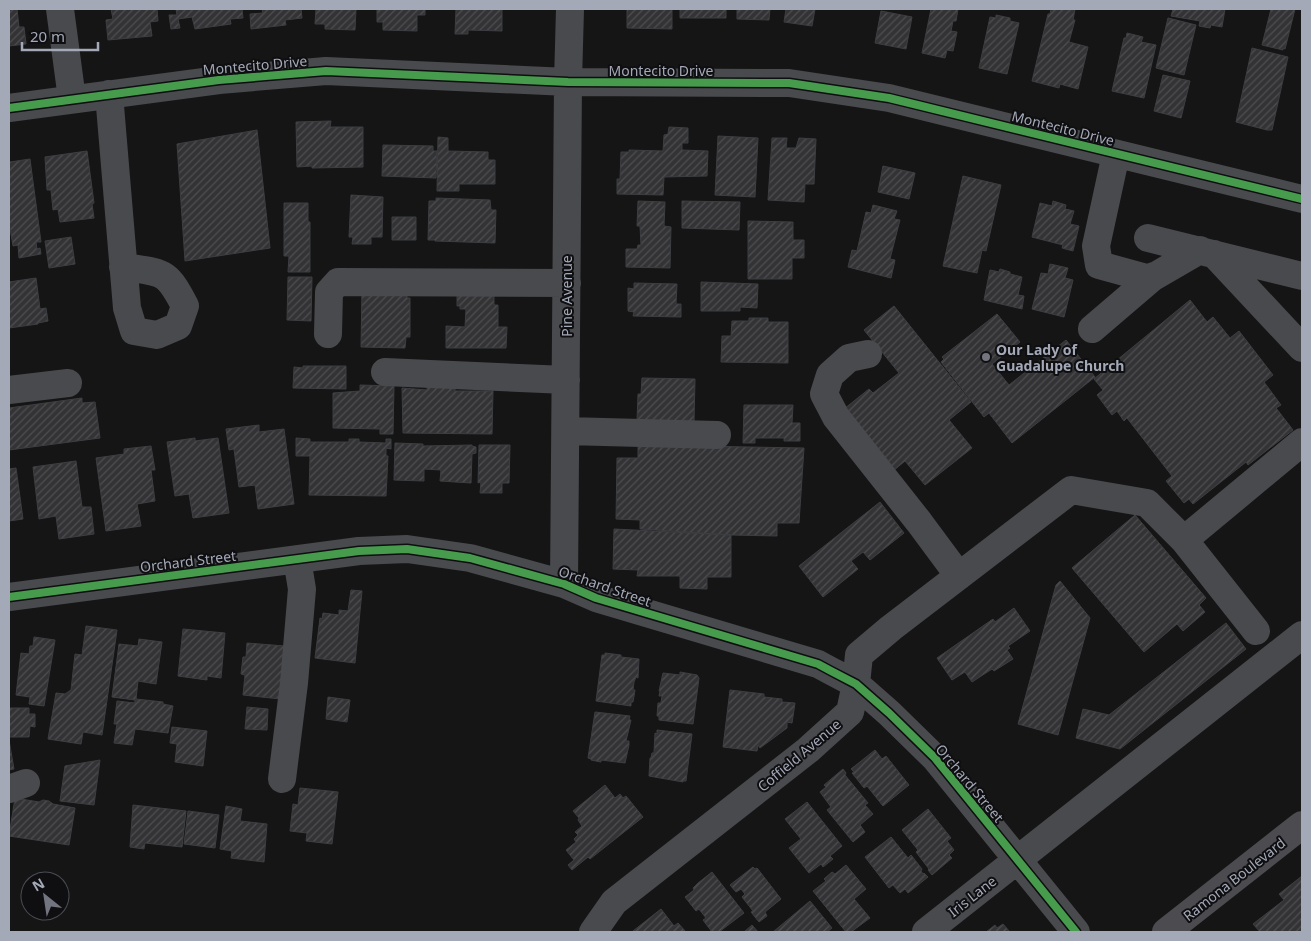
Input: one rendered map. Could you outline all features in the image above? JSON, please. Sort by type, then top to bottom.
[{"type":"main road","name":"Ramona Boulevard","points":[[1166,932],[1302,825]]},
{"type":"street","points":[[60,9],[72,99]]},
{"type":"street","name":"Pine Avenue","points":[[564,584],[570,9]]},
{"type":"street","name":"Montecito Drive","points":[[9,108],[219,80],[326,71],[568,82],[788,83],[889,98],[1302,199]]},
{"type":"street","points":[[109,94],[123,267]]},
{"type":"street","points":[[1116,154],[1096,246],[1099,265],[1150,279],[1207,252]]},
{"type":"street","points":[[1148,238],[1302,276]]},
{"type":"street","points":[[1207,252],[1302,348]]},
{"type":"street","points":[[1092,329],[1154,276]]},
{"type":"street","points":[[328,334],[329,292],[338,282],[567,283]]},
{"type":"street","points":[[868,354],[849,358],[830,375],[824,394],[836,418],[914,515],[959,576]]},
{"type":"street","points":[[384,372],[566,380]]},
{"type":"street","points":[[9,390],[68,382]]},
{"type":"street","points":[[566,431],[717,435]]},
{"type":"street","points":[[1256,631],[1184,540],[1302,442]]},
{"type":"street","name":"Coffield Avenue","points":[[593,932],[614,902],[808,750],[850,712],[856,684],[859,655],[1071,490],[1147,503],[1184,540]]},
{"type":"street","name":"Orchard Street","points":[[9,597],[359,550],[407,549],[470,558],[564,584],[596,598],[818,664],[856,684],[889,713],[934,758],[1076,932]]},
{"type":"street","points":[[282,779],[294,683],[302,589],[298,559]]},
{"type":"street","name":"Iris Lane","points":[[926,932],[1302,635]]},
{"type":"building","points":[[9,9],[17,9],[19,27],[24,27],[26,44],[9,46]]},
{"type":"building","points":[[111,9],[157,9],[158,21],[150,22],[152,36],[108,40],[106,20],[113,19]]},
{"type":"building","points":[[176,9],[242,9],[243,18],[230,19],[231,24],[195,29],[192,17],[178,19],[180,28],[171,29],[169,15],[177,15]]},
{"type":"building","points":[[262,9],[301,9],[302,18],[285,20],[286,25],[251,29],[250,14],[263,13]]},
{"type":"building","points":[[316,9],[356,9],[355,30],[325,29],[325,24],[315,24]]},
{"type":"building","points":[[377,9],[425,9],[425,15],[417,15],[417,31],[383,30],[383,22],[377,22]]},
{"type":"building","points":[[456,9],[502,9],[502,31],[468,30],[468,34],[455,34]]},
{"type":"building","points":[[627,9],[672,9],[672,29],[627,28]]},
{"type":"building","points":[[680,9],[726,9],[726,18],[680,18]]},
{"type":"building","points":[[737,9],[770,9],[769,20],[737,19]]},
{"type":"building","points":[[786,9],[815,9],[812,26],[784,22]]},
{"type":"building","points":[[931,9],[958,9],[956,21],[953,21],[951,31],[957,32],[953,51],[947,50],[945,58],[922,53]]},
{"type":"building","points":[[1051,9],[1075,9],[1073,20],[1075,20],[1069,42],[1088,47],[1078,89],[1060,84],[1059,88],[1032,81],[1048,14],[1050,14]]},
{"type":"building","points":[[1173,9],[1225,9],[1222,27],[1211,25],[1210,28],[1199,26],[1200,21],[1171,16]]},
{"type":"building","points":[[1271,9],[1295,9],[1285,49],[1283,48],[1283,50],[1262,45]]},
{"type":"building","points":[[881,11],[912,17],[906,49],[875,43]]},
{"type":"building","points":[[996,15],[1010,18],[1010,21],[1019,23],[1007,74],[979,68],[990,17],[996,18]]},
{"type":"building","points":[[1168,18],[1196,25],[1184,75],[1156,68]]},
{"type":"building","points":[[1127,33],[1143,37],[1141,42],[1156,45],[1144,98],[1112,91],[1124,38],[1126,38]]},
{"type":"building","points":[[1252,48],[1288,57],[1272,130],[1236,122]]},
{"type":"building","points":[[1163,75],[1190,81],[1181,118],[1154,111]]},
{"type":"building","points":[[331,121],[330,127],[363,127],[363,167],[297,167],[296,122]]},
{"type":"building","points":[[669,127],[688,128],[688,143],[682,143],[682,150],[708,151],[707,176],[664,177],[663,195],[617,194],[617,179],[620,179],[621,152],[629,152],[629,150],[663,151],[664,135],[668,134]]},
{"type":"building","points":[[257,130],[270,248],[185,261],[177,144]]},
{"type":"building","points":[[718,136],[758,138],[755,197],[715,195]]},
{"type":"building","points":[[438,137],[448,138],[448,151],[488,152],[488,160],[495,160],[495,184],[459,184],[459,191],[437,191]]},
{"type":"building","points":[[772,138],[787,138],[786,148],[796,148],[799,138],[816,139],[814,184],[805,184],[804,202],[768,200]]},
{"type":"building","points":[[383,145],[433,146],[433,151],[437,151],[436,178],[382,176]]},
{"type":"building","points":[[87,151],[94,203],[92,204],[94,218],[60,222],[58,209],[53,210],[51,190],[47,190],[45,157]]},
{"type":"building","points":[[30,159],[41,242],[36,242],[37,249],[40,248],[41,254],[19,258],[18,245],[13,246],[9,228],[9,160],[10,162]]},
{"type":"building","points":[[883,166],[915,173],[909,199],[878,192]]},
{"type":"building","points":[[963,176],[1001,185],[986,251],[982,250],[977,273],[943,266]]},
{"type":"building","points":[[351,195],[383,197],[382,237],[371,237],[371,244],[352,244],[353,237],[349,237]]},
{"type":"building","points":[[436,198],[490,200],[491,210],[496,210],[495,243],[428,240],[429,201],[436,201]]},
{"type":"building","points":[[638,201],[665,202],[664,226],[671,227],[670,268],[626,267],[626,249],[637,249],[638,245],[641,245],[640,226],[637,226]]},
{"type":"building","points":[[682,201],[740,202],[739,230],[682,228]]},
{"type":"building","points":[[1053,201],[1066,205],[1065,209],[1074,211],[1070,224],[1079,226],[1073,251],[1062,248],[1063,245],[1032,237],[1040,203],[1052,206]]},
{"type":"building","points":[[284,203],[308,203],[310,272],[288,272],[289,256],[284,256]]},
{"type":"building","points":[[873,205],[897,211],[894,219],[900,220],[890,259],[895,260],[891,278],[848,267],[852,250],[857,251],[866,212],[871,213]]},
{"type":"building","points":[[392,217],[416,217],[416,240],[392,240]]},
{"type":"building","points":[[748,221],[793,222],[793,240],[804,240],[804,258],[792,258],[792,279],[748,279]]},
{"type":"building","points":[[71,237],[75,264],[49,268],[45,241]]},
{"type":"building","points":[[1050,264],[1068,268],[1065,278],[1073,280],[1064,317],[1032,309],[1041,273],[1048,274]]},
{"type":"building","points":[[1000,269],[1022,277],[1018,295],[1024,296],[1022,309],[984,300],[990,270],[999,272]]},
{"type":"building","points":[[288,277],[312,277],[311,321],[287,320]]},
{"type":"building","points":[[36,278],[40,309],[46,308],[48,321],[9,328],[9,282]]},
{"type":"building","points":[[701,282],[758,284],[757,308],[740,307],[740,311],[701,311]]},
{"type":"building","points":[[634,283],[677,284],[676,304],[681,304],[681,317],[633,316],[634,312],[628,311],[628,288],[634,289]]},
{"type":"building","points":[[362,288],[407,288],[407,298],[410,298],[410,337],[406,337],[405,348],[361,347]]},
{"type":"building","points":[[457,291],[494,291],[494,305],[498,305],[498,327],[507,327],[506,348],[446,348],[446,326],[465,327],[466,309],[460,309],[460,306],[457,306]]},
{"type":"building","points":[[1190,300],[1207,322],[1213,317],[1230,338],[1239,331],[1273,375],[1264,382],[1281,405],[1276,408],[1293,430],[1248,465],[1246,462],[1193,504],[1189,499],[1184,503],[1166,481],[1172,476],[1127,418],[1124,421],[1117,411],[1112,415],[1097,395],[1103,390],[1094,379]]},
{"type":"building","points":[[894,306],[971,402],[949,420],[972,448],[925,485],[905,461],[893,471],[844,409],[869,389],[873,393],[899,373],[864,330]]},
{"type":"building","points":[[997,314],[1020,342],[992,364],[1009,385],[1066,340],[1095,377],[1012,443],[989,413],[984,417],[941,362],[944,359],[942,357]]},
{"type":"building","points":[[749,318],[768,318],[768,322],[788,322],[788,363],[721,362],[722,336],[731,336],[732,321],[749,321]]},
{"type":"building","points":[[303,366],[346,366],[346,389],[293,388],[294,367],[303,368]]},
{"type":"building","points":[[642,378],[695,379],[694,422],[637,421],[638,394],[641,394]]},
{"type":"building","points":[[360,385],[394,386],[393,434],[380,434],[380,429],[333,428],[333,393],[360,391]]},
{"type":"building","points":[[427,386],[455,386],[455,391],[493,391],[492,434],[403,433],[402,388],[427,390]]},
{"type":"building","points":[[82,398],[82,403],[95,402],[100,438],[9,450],[9,408]]},
{"type":"building","points":[[744,405],[793,405],[792,423],[800,423],[800,441],[784,441],[784,438],[755,438],[755,443],[743,443]]},
{"type":"building","points":[[259,425],[259,432],[284,429],[294,504],[258,509],[255,485],[239,487],[234,449],[229,450],[226,429]]},
{"type":"building","points":[[195,438],[195,441],[218,438],[229,513],[193,518],[189,494],[175,496],[167,442]]},
{"type":"building","points":[[296,438],[310,439],[310,442],[349,442],[349,439],[359,439],[359,442],[386,443],[386,439],[391,439],[391,449],[386,448],[386,456],[388,456],[386,496],[309,495],[310,456],[296,456]]},
{"type":"building","points":[[395,443],[423,444],[423,446],[472,445],[476,447],[476,453],[472,454],[471,483],[440,481],[441,470],[424,469],[424,481],[394,480]]},
{"type":"building","points":[[479,445],[510,445],[509,483],[502,483],[502,493],[480,493],[481,482],[478,483]]},
{"type":"building","points":[[638,445],[804,448],[799,523],[777,523],[777,536],[731,535],[640,529],[640,520],[616,519],[617,458],[638,458]]},
{"type":"building","points":[[151,446],[155,470],[151,470],[155,501],[137,504],[141,526],[106,531],[96,458],[124,454],[124,449]]},
{"type":"building","points":[[76,461],[82,507],[91,507],[94,534],[59,539],[56,516],[39,519],[33,467]]},
{"type":"building","points":[[16,468],[23,519],[9,521],[9,469]]},
{"type":"building","points":[[880,502],[904,533],[870,560],[863,552],[851,561],[858,569],[823,597],[799,566]]},
{"type":"building","points":[[1135,515],[1206,598],[1199,605],[1205,612],[1183,631],[1177,624],[1144,652],[1072,568]]},
{"type":"building","points":[[614,529],[731,535],[731,577],[707,577],[707,589],[680,588],[680,576],[637,576],[638,570],[613,569]]},
{"type":"building","points":[[1060,581],[1090,618],[1058,735],[1018,724],[1056,585]]},
{"type":"building","points":[[351,590],[362,591],[355,663],[315,658],[320,618],[322,619],[323,613],[339,615],[339,610],[348,611]]},
{"type":"building","points":[[1014,608],[1030,631],[1008,646],[1010,648],[1007,650],[1013,659],[994,671],[992,669],[972,682],[965,672],[952,680],[937,658],[993,619],[995,622]]},
{"type":"building","points":[[1226,623],[1246,649],[1120,749],[1076,738],[1083,709],[1109,715]]},
{"type":"building","points":[[86,626],[117,630],[102,735],[83,732],[81,744],[48,739],[56,693],[65,694],[71,690],[75,654],[82,655]]},
{"type":"building","points":[[183,629],[225,633],[221,678],[207,676],[207,680],[178,676]]},
{"type":"building","points":[[34,637],[55,640],[44,706],[29,704],[30,697],[16,695],[21,653],[29,654],[30,646],[33,646]]},
{"type":"building","points":[[139,639],[162,642],[156,684],[138,681],[136,699],[163,702],[163,704],[173,706],[168,733],[135,729],[132,745],[114,743],[117,724],[114,724],[117,701],[135,703],[135,700],[112,697],[119,644],[138,646]]},
{"type":"building","points":[[247,643],[285,646],[280,699],[243,695],[245,675],[241,674],[243,657],[246,657]]},
{"type":"building","points":[[605,653],[639,659],[638,678],[636,677],[634,682],[633,690],[635,690],[631,706],[596,701],[602,655],[605,655]]},
{"type":"building","points":[[680,672],[697,675],[699,678],[693,724],[659,720],[659,716],[657,716],[658,703],[661,703],[662,696],[659,696],[659,691],[663,673],[680,675]]},
{"type":"building","points":[[730,690],[764,694],[764,697],[795,703],[792,723],[787,722],[787,728],[760,748],[758,745],[757,751],[723,747]]},
{"type":"building","points":[[328,697],[350,700],[347,722],[326,719]]},
{"type":"building","points":[[247,707],[268,709],[267,730],[245,729]]},
{"type":"building","points":[[9,708],[29,708],[29,714],[35,714],[35,727],[30,726],[29,737],[9,737]]},
{"type":"building","points":[[595,712],[630,716],[629,720],[631,720],[626,741],[629,741],[629,745],[625,763],[601,760],[601,762],[588,758]]},
{"type":"building","points":[[172,727],[207,731],[203,766],[175,762],[177,744],[170,743]]},
{"type":"building","points":[[657,730],[692,734],[686,781],[649,776],[650,758],[652,753],[654,753],[655,733],[657,734]]},
{"type":"building","points":[[9,740],[14,769],[9,770]]},
{"type":"building","points":[[875,750],[882,759],[886,756],[909,785],[883,806],[867,786],[864,788],[851,769]]},
{"type":"building","points":[[100,760],[94,805],[60,801],[65,766]]},
{"type":"building","points":[[843,769],[846,773],[845,775],[868,803],[865,805],[873,814],[860,825],[865,832],[853,842],[827,810],[831,807],[820,792],[826,787],[824,785]]},
{"type":"building","points":[[605,785],[615,798],[620,794],[623,798],[626,796],[643,817],[590,859],[588,857],[572,870],[568,865],[574,860],[566,850],[576,842],[574,839],[578,835],[575,832],[582,826],[578,820],[579,818],[573,811]]},
{"type":"building","points":[[300,788],[338,792],[332,844],[306,841],[307,833],[290,831],[293,804],[298,805]]},
{"type":"building","points":[[15,798],[39,802],[43,800],[49,801],[53,804],[75,808],[69,845],[9,836]]},
{"type":"building","points":[[807,802],[842,846],[830,856],[833,859],[823,867],[821,864],[809,873],[789,848],[801,839],[785,819]]},
{"type":"building","points":[[133,805],[186,811],[182,847],[145,843],[144,849],[130,847]]},
{"type":"building","points":[[226,806],[242,809],[240,821],[267,824],[264,862],[231,858],[232,851],[220,849]]},
{"type":"building","points":[[928,809],[951,838],[947,841],[954,850],[949,855],[952,858],[932,875],[916,852],[918,850],[902,830]]},
{"type":"building","points":[[188,811],[219,815],[215,848],[184,844]]},
{"type":"building","points":[[891,837],[908,858],[911,855],[922,869],[923,874],[928,877],[908,893],[905,889],[900,893],[893,885],[889,888],[865,857]]},
{"type":"building","points":[[846,865],[866,889],[854,899],[870,918],[851,932],[846,932],[813,891],[826,881],[824,879],[832,872],[835,874]]},
{"type":"building","points":[[753,867],[757,868],[781,899],[765,912],[767,916],[759,922],[742,897],[745,894],[741,889],[736,892],[730,885]]},
{"type":"building","points":[[712,872],[744,913],[719,932],[712,932],[703,920],[706,918],[699,909],[696,911],[685,897]]},
{"type":"building","points":[[1302,876],[1302,932],[1260,932],[1253,924],[1284,900],[1279,894]]},
{"type":"building","points":[[810,901],[832,928],[827,932],[773,932]]},
{"type":"building","points":[[661,909],[674,926],[678,923],[686,932],[633,931]]},
{"type":"building","points":[[1003,924],[1010,932],[986,932],[995,925],[997,928]]},
{"type":"building","points":[[752,925],[758,932],[744,932]]},
{"type":"cycle path","points":[[9,108],[219,80],[326,71],[568,82],[789,83],[889,98],[1302,199]]},
{"type":"cycle path","points":[[9,597],[359,551],[407,549],[470,558],[564,584],[596,598],[818,664],[856,684],[935,758],[1076,932]]},
{"type":"place","name":"Our Lady of Guadalupe Church","points":[[986,357]]}]
